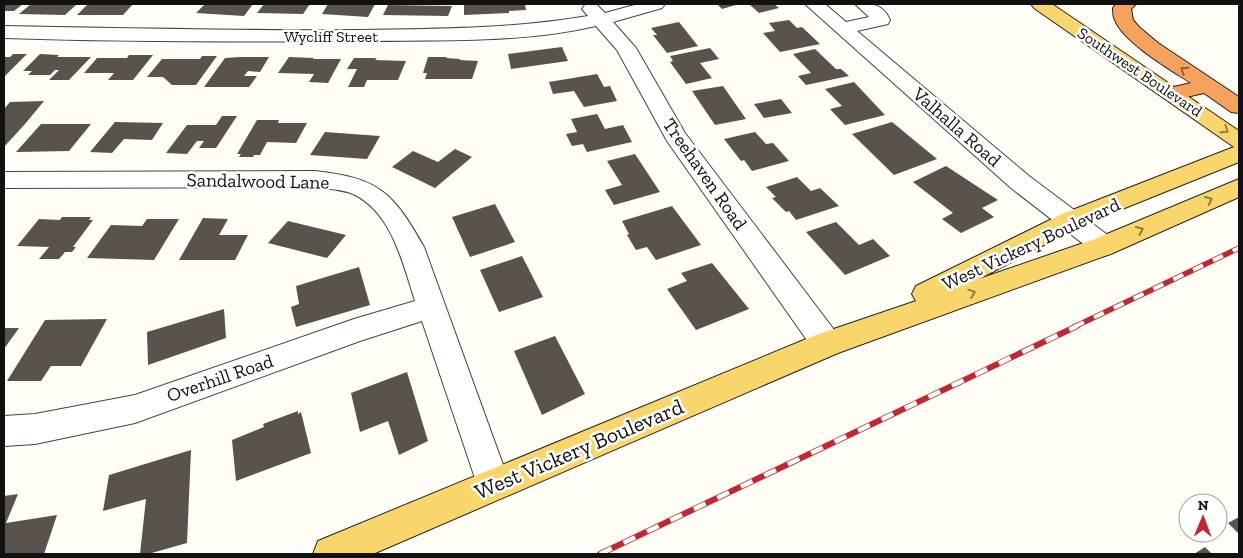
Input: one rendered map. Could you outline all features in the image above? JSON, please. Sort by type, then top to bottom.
[{"type":"highway","points":[[1127,4],[1122,8],[1124,20],[1132,31],[1239,107]]},
{"type":"highway","points":[[1172,94],[1207,86]]},
{"type":"main road","name":"Southwest Boulevard","points":[[1040,4],[1239,141]]},
{"type":"main road","name":"West Vickery Boulevard","points":[[827,344],[1071,220],[1239,152]]},
{"type":"main road","name":"West Vickery Boulevard","points":[[331,554],[827,344],[1104,246],[1239,187]]},
{"type":"street","name":"Wycliff Street","points":[[4,32],[315,36],[488,34],[529,32],[594,11],[656,4]]},
{"type":"street","name":"Valhalla Road","points":[[814,4],[1020,182],[1104,246]]},
{"type":"street","points":[[842,28],[881,20],[879,15],[864,4]]},
{"type":"street","name":"Treehaven Road","points":[[594,11],[626,48],[675,136],[827,344]]},
{"type":"street","name":"Sandalwood Lane","points":[[4,180],[315,179],[343,183],[368,192],[395,218],[411,248],[493,484]]},
{"type":"street","name":"Overhill Road","points":[[4,431],[35,429],[134,408],[354,331],[432,307]]},
{"type":"building","points":[[4,4],[23,4],[14,11],[4,11]]},
{"type":"building","points":[[31,4],[77,4],[65,15],[19,14]]},
{"type":"building","points":[[88,4],[133,4],[123,15],[77,15]]},
{"type":"building","points":[[205,4],[253,4],[244,16],[196,13]]},
{"type":"building","points":[[264,4],[310,4],[303,14],[257,13]]},
{"type":"building","points":[[328,4],[375,4],[368,17],[322,14]]},
{"type":"building","points":[[464,4],[525,4],[526,10],[509,11],[509,13],[464,15]]},
{"type":"building","points":[[717,4],[739,4],[722,9]]},
{"type":"building","points":[[749,4],[774,4],[779,8],[759,13]]},
{"type":"building","points":[[388,5],[452,6],[448,16],[383,15]]},
{"type":"building","points":[[789,20],[797,28],[802,27],[820,44],[780,52],[763,33],[775,31],[769,23]]},
{"type":"building","points":[[679,22],[698,46],[667,53],[653,35],[657,35],[651,28]]},
{"type":"building","points":[[562,47],[568,61],[511,69],[508,54]]},
{"type":"building","points":[[710,48],[719,59],[700,63],[712,78],[686,84],[670,62],[673,61],[670,56]]},
{"type":"building","points":[[815,49],[836,69],[841,69],[849,76],[806,85],[798,76],[811,73],[793,54]]},
{"type":"building","points":[[13,54],[27,54],[4,77],[4,57],[10,57]]},
{"type":"building","points":[[40,54],[59,55],[57,57],[91,57],[69,80],[49,80],[59,70],[55,70],[50,75],[28,75],[32,71],[23,71]]},
{"type":"building","points":[[129,55],[153,55],[133,80],[108,80],[114,73],[84,73],[97,58],[127,58]]},
{"type":"building","points":[[202,56],[217,56],[196,85],[172,85],[163,77],[147,77],[162,59],[200,59]]},
{"type":"building","points":[[269,57],[260,72],[248,71],[244,76],[257,76],[249,87],[204,87],[225,58]]},
{"type":"building","points":[[289,57],[341,59],[328,83],[309,82],[314,74],[278,73]]},
{"type":"building","points":[[428,57],[447,57],[478,61],[472,79],[425,79],[427,73],[423,73]]},
{"type":"building","points":[[354,58],[406,61],[398,80],[367,80],[364,87],[348,87],[357,69],[347,69]]},
{"type":"building","points":[[597,74],[604,87],[610,86],[617,101],[584,107],[574,91],[553,94],[549,82]]},
{"type":"building","points":[[854,82],[885,115],[845,125],[830,109],[842,106],[825,89]]},
{"type":"building","points":[[723,86],[746,119],[715,125],[692,91]]},
{"type":"building","points":[[781,99],[792,113],[764,118],[754,104]]},
{"type":"building","points":[[44,101],[4,147],[4,109],[10,102]]},
{"type":"building","points":[[597,114],[605,129],[623,125],[632,142],[587,152],[583,144],[572,146],[566,134],[577,132],[571,119]]},
{"type":"building","points":[[222,116],[237,116],[216,148],[199,148],[204,141],[197,141],[187,154],[166,153],[187,125],[216,125]]},
{"type":"building","points":[[257,120],[279,120],[278,123],[307,123],[296,143],[267,142],[260,155],[239,157],[241,154],[237,154]]},
{"type":"building","points":[[115,122],[163,123],[152,140],[124,139],[112,153],[90,152]]},
{"type":"building","points":[[892,122],[937,159],[894,175],[852,134]]},
{"type":"building","points":[[41,124],[91,124],[69,151],[16,152]]},
{"type":"building","points":[[325,132],[380,136],[367,159],[310,155]]},
{"type":"building","points":[[755,132],[766,144],[773,143],[789,161],[752,171],[744,160],[741,161],[724,139]]},
{"type":"building","points":[[455,149],[472,157],[435,188],[392,167],[413,151],[438,162]]},
{"type":"building","points":[[635,154],[660,192],[614,205],[605,190],[622,185],[607,161]]},
{"type":"building","points":[[946,166],[998,200],[982,208],[994,217],[961,233],[942,219],[953,213],[913,182]]},
{"type":"building","points":[[797,177],[811,191],[820,188],[839,206],[796,220],[789,211],[786,212],[772,198],[776,197],[766,187]]},
{"type":"building","points":[[495,204],[515,242],[470,257],[452,217]]},
{"type":"building","points":[[672,206],[701,245],[656,260],[647,247],[636,250],[627,235],[629,234],[622,221]]},
{"type":"building","points":[[62,217],[91,217],[89,220],[93,220],[73,247],[76,247],[72,252],[65,252],[59,259],[39,259],[49,247],[17,246],[39,219],[60,220]]},
{"type":"building","points":[[203,218],[228,219],[219,235],[248,235],[235,260],[179,260]]},
{"type":"building","points":[[147,219],[179,219],[154,260],[87,258],[111,225],[142,226]]},
{"type":"building","points":[[288,221],[346,235],[327,258],[268,243]]},
{"type":"building","points":[[836,222],[859,245],[873,239],[890,256],[845,275],[806,232]]},
{"type":"building","points":[[522,256],[543,297],[499,312],[480,270]]},
{"type":"building","points":[[712,263],[749,309],[696,330],[667,289],[687,281],[681,273]]},
{"type":"building","points":[[359,267],[370,305],[296,327],[291,307],[299,304],[296,286]]},
{"type":"building","points":[[224,309],[226,338],[148,365],[147,332]]},
{"type":"building","points":[[107,319],[81,366],[51,366],[41,381],[7,381],[45,320]]},
{"type":"building","points":[[4,328],[19,328],[4,349]]},
{"type":"building","points":[[555,336],[585,394],[542,415],[514,351]]},
{"type":"building","points":[[407,372],[428,441],[399,455],[388,421],[360,432],[351,393]]},
{"type":"building","points":[[298,411],[298,414],[301,412],[311,453],[236,481],[232,440],[264,427],[263,424]]},
{"type":"building","points":[[191,450],[187,543],[148,554],[140,554],[146,499],[103,511],[109,475]]},
{"type":"building","points":[[18,494],[6,523],[57,515],[44,554],[4,554],[4,496]]},
{"type":"building","points":[[1239,517],[1239,534],[1228,523]]},
{"type":"building","points":[[1205,547],[1212,554],[1194,554]]},
{"type":"railway","points":[[1074,327],[1239,248]]},
{"type":"railway","points":[[600,554],[1077,326]]}]
